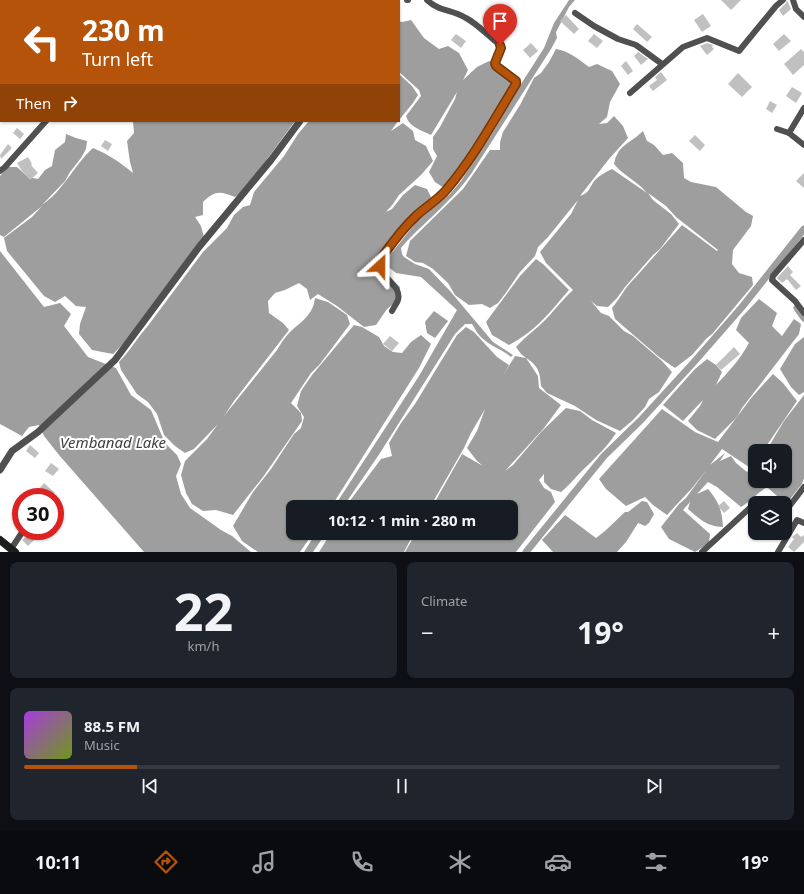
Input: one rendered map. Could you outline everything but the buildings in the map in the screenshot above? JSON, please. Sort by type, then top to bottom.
[{"type":"main road","points":[[0,540],[13,550]]},
{"type":"street","points":[[392,311],[398,299],[398,295],[396,287],[384,275],[380,266],[380,260],[417,215],[452,183],[482,141],[516,84],[516,81],[496,66],[495,63],[501,48],[500,45],[466,18],[454,12],[435,7],[427,0]]},
{"type":"street","points":[[630,93],[662,64],[684,47],[708,38],[739,51],[776,6],[783,0]]},
{"type":"street","points":[[793,0],[796,8],[804,17]]},
{"type":"street","points":[[575,14],[618,39],[636,45],[662,64]]},
{"type":"street","points":[[789,132],[804,108]]},
{"type":"street","points":[[0,171],[45,122]]},
{"type":"street","points":[[0,470],[12,451],[38,432],[111,364],[199,247],[271,160],[299,122]]},
{"type":"street","points":[[777,130],[789,132],[804,145]]},
{"type":"street","points":[[804,240],[773,276],[772,280],[795,301],[804,313]]},
{"type":"street","points":[[792,503],[804,487]]},
{"type":"street","points":[[702,552],[748,510]]},
{"type":"street","points":[[778,552],[796,520],[804,523]]},
{"type":"street","points":[[13,550],[18,540]]},
{"type":"water","points":[[569,0],[575,0],[569,7],[556,32],[557,38],[551,49],[471,174],[454,195],[401,248],[404,257],[415,264],[429,269],[450,291],[493,342],[513,355],[511,357],[486,342],[478,334],[472,324],[465,324],[455,334],[380,453],[348,500],[339,500],[419,376],[457,310],[421,277],[396,273],[386,265],[386,260],[418,220],[450,194],[461,181],[492,134],[544,48],[554,23]]},
{"type":"water","points":[[411,20],[424,38],[439,49],[448,46],[459,53],[468,70],[463,80],[477,67],[489,61],[515,83],[447,190],[435,182],[429,172],[437,156],[433,149],[433,137],[455,99],[457,92],[431,135],[416,128],[410,123],[406,116],[421,96],[419,90],[400,73],[400,21]]},
{"type":"water","points":[[556,49],[569,53],[589,67],[597,64],[612,71],[620,84],[610,102],[607,117],[599,124],[607,123],[614,116],[623,126],[628,138],[609,159],[580,196],[588,191],[597,178],[612,169],[647,193],[614,164],[618,152],[643,131],[647,141],[654,145],[663,155],[672,153],[683,163],[684,178],[691,182],[716,187],[753,216],[751,226],[733,250],[732,264],[739,273],[752,277],[753,285],[713,333],[692,355],[675,368],[659,357],[615,319],[612,308],[625,289],[682,225],[717,251],[718,250],[676,217],[666,206],[648,193],[653,200],[671,214],[679,224],[660,249],[653,255],[608,307],[597,306],[591,301],[601,313],[609,316],[624,331],[633,336],[662,361],[672,372],[659,392],[649,399],[645,407],[620,431],[596,420],[575,406],[547,393],[541,386],[538,370],[534,364],[521,354],[516,347],[545,320],[573,290],[546,263],[540,252],[571,214],[578,200],[538,247],[535,256],[520,272],[498,303],[490,308],[482,304],[469,305],[455,295],[448,283],[433,269],[423,263],[415,262],[406,256],[410,241],[463,189],[490,150],[500,150],[500,142],[503,132],[520,105],[534,78],[541,73]]},
{"type":"water","points":[[400,75],[412,86],[418,95],[400,119]]},
{"type":"water","points":[[133,122],[294,122],[243,192],[235,197],[221,193],[214,194],[203,202],[203,215],[195,217],[201,226],[204,237],[125,342],[113,354],[92,350],[79,334],[80,324],[86,307],[76,306],[65,296],[55,302],[44,296],[7,251],[4,238],[32,217],[42,206],[4,237],[0,235],[0,176],[7,167],[17,167],[28,177],[38,179],[45,170],[52,166],[55,150],[65,142],[66,134],[87,141],[86,149],[65,181],[42,205],[57,192],[93,148],[114,159],[133,173],[127,141],[134,133]]},
{"type":"water","points":[[308,122],[397,122],[391,131],[403,123],[413,131],[415,140],[426,146],[433,161],[421,175],[399,195],[386,212],[392,209],[403,195],[415,185],[427,189],[433,201],[419,209],[401,227],[383,249],[380,257],[381,269],[400,287],[398,300],[387,309],[376,325],[364,327],[337,306],[318,294],[310,300],[307,289],[299,283],[275,293],[268,301],[269,313],[283,323],[289,330],[224,416],[277,350],[286,336],[303,321],[312,309],[315,298],[328,302],[347,315],[350,324],[320,364],[311,373],[291,403],[301,413],[302,421],[263,477],[233,515],[216,510],[203,511],[192,504],[186,493],[181,475],[185,461],[207,439],[218,424],[194,449],[185,453],[164,435],[157,414],[148,402],[137,394],[121,370],[119,362],[203,252],[227,228],[234,215],[243,207],[250,205],[254,192],[284,156],[298,134]]},
{"type":"water","name":"Vembanad Lake","points":[[0,251],[44,307],[60,303],[71,314],[64,326],[88,357],[116,368],[131,395],[151,410],[165,443],[177,455],[181,464],[176,476],[181,494],[190,508],[232,536],[251,552],[144,552],[59,455],[44,436],[39,425],[29,427],[22,436],[0,424]]},
{"type":"water","points":[[536,259],[569,290],[535,327],[519,340],[509,345],[492,335],[486,322],[520,276]]},
{"type":"water","points":[[759,299],[777,313],[772,326],[782,336],[794,319],[801,324],[799,334],[742,408],[737,417],[715,439],[697,430],[688,421],[703,400],[683,421],[663,405],[694,370],[707,359],[716,365],[722,372],[716,385],[726,375],[749,343],[736,330],[741,318]]},
{"type":"water","points":[[434,311],[448,321],[435,338],[427,333],[425,322]]},
{"type":"water","points":[[354,325],[362,327],[379,337],[384,346],[393,352],[402,353],[411,342],[421,335],[431,344],[419,368],[335,500],[286,500],[286,540],[308,540],[300,552],[258,552],[242,541],[233,526],[253,492],[271,469],[294,434],[301,428],[304,417],[297,406],[301,391],[312,375]]},
{"type":"water","points":[[466,327],[474,332],[497,357],[509,365],[504,374],[515,356],[526,358],[538,376],[539,388],[561,405],[544,428],[505,471],[513,465],[541,432],[566,408],[580,411],[592,420],[616,433],[602,451],[561,492],[551,489],[544,482],[544,474],[539,480],[544,488],[551,492],[555,502],[516,552],[405,552],[412,540],[518,540],[518,500],[436,500],[462,454],[483,466],[467,448],[477,431],[485,409],[434,500],[350,500],[381,459],[392,456],[389,443],[415,404],[457,335]]},
{"type":"water","points":[[804,337],[804,392],[799,395],[791,387],[780,369],[795,344]]},
{"type":"water","points":[[773,374],[783,383],[797,401],[768,444],[748,444],[748,466],[722,449],[710,465],[725,453],[720,461],[731,456],[736,463],[747,472],[748,471],[748,488],[766,488],[755,496],[748,496],[748,502],[741,507],[717,487],[708,482],[697,494],[708,489],[712,494],[719,506],[723,527],[708,524],[700,519],[688,509],[690,502],[683,510],[710,534],[709,543],[695,552],[669,539],[661,527],[679,504],[686,498],[707,469],[693,487],[667,515],[645,497],[626,506],[606,489],[599,479],[662,409],[695,432],[718,442],[752,397]]},
{"type":"water","points":[[804,395],[804,478],[802,484],[792,496],[777,496],[768,488],[792,488],[792,444],[770,444],[784,421]]},
{"type":"water","points":[[642,501],[647,502],[654,514],[649,523],[645,526],[638,523],[626,542],[617,552],[553,552],[542,540],[565,515],[596,538],[625,512],[628,512]]},
{"type":"water","points":[[312,540],[321,540],[313,552],[304,552]]},
{"type":"water","points":[[327,540],[410,540],[404,552],[319,552]]},
{"type":"waterway","points":[[526,552],[604,456],[641,420],[742,307],[804,229]]},
{"type":"waterway","points":[[797,308],[804,318]]},
{"type":"route","points":[[380,266],[380,260],[385,252],[404,229],[452,183],[482,141],[516,84],[516,81],[496,66],[495,63],[500,54],[500,45]]}]
